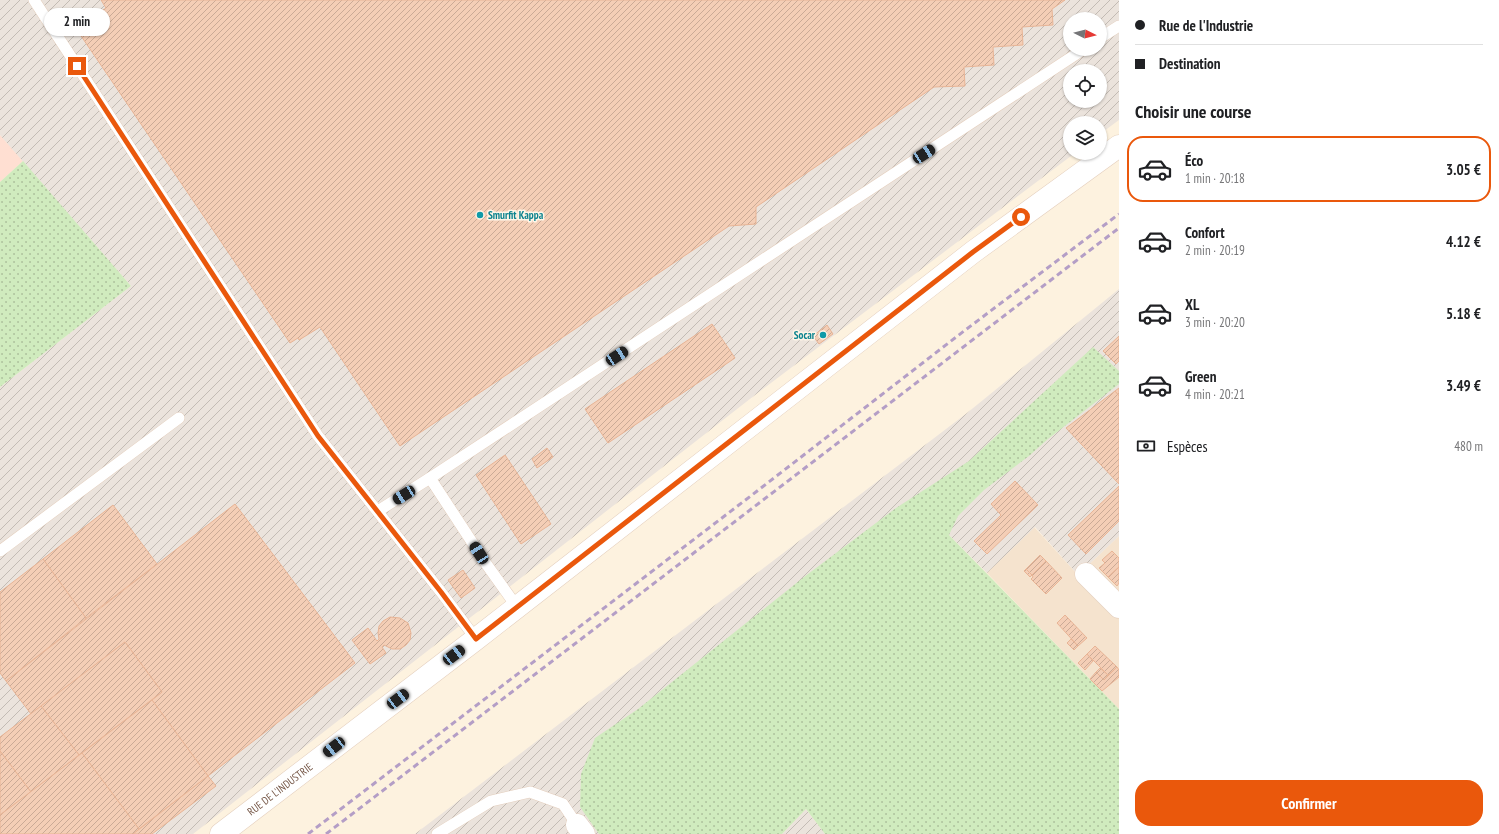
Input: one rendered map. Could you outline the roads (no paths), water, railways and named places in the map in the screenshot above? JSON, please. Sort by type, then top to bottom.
[{"type":"street","name":"RUE DE L'INDUSTRIE","points":[[221,834],[476,639],[973,252],[1119,146]]},
{"type":"street","points":[[1086,574],[1119,607]]},
{"type":"lane","points":[[34,0],[318,436],[378,511],[476,639]]},
{"type":"lane","points":[[1107,34],[1119,26]]},
{"type":"lane","points":[[378,511],[1073,56]]},
{"type":"lane","points":[[0,551],[179,418]]},
{"type":"lane","points":[[430,478],[487,565],[517,607]]},
{"type":"lane","points":[[437,834],[491,801],[530,792],[563,804],[580,829]]},
{"type":"railway","points":[[308,834],[1119,214]]},
{"type":"railway","points":[[326,834],[1119,228]]},
{"type":"place","name":"Smurfit Kappa","points":[[480,215]]},
{"type":"place","name":"Socar","points":[[823,335]]}]
